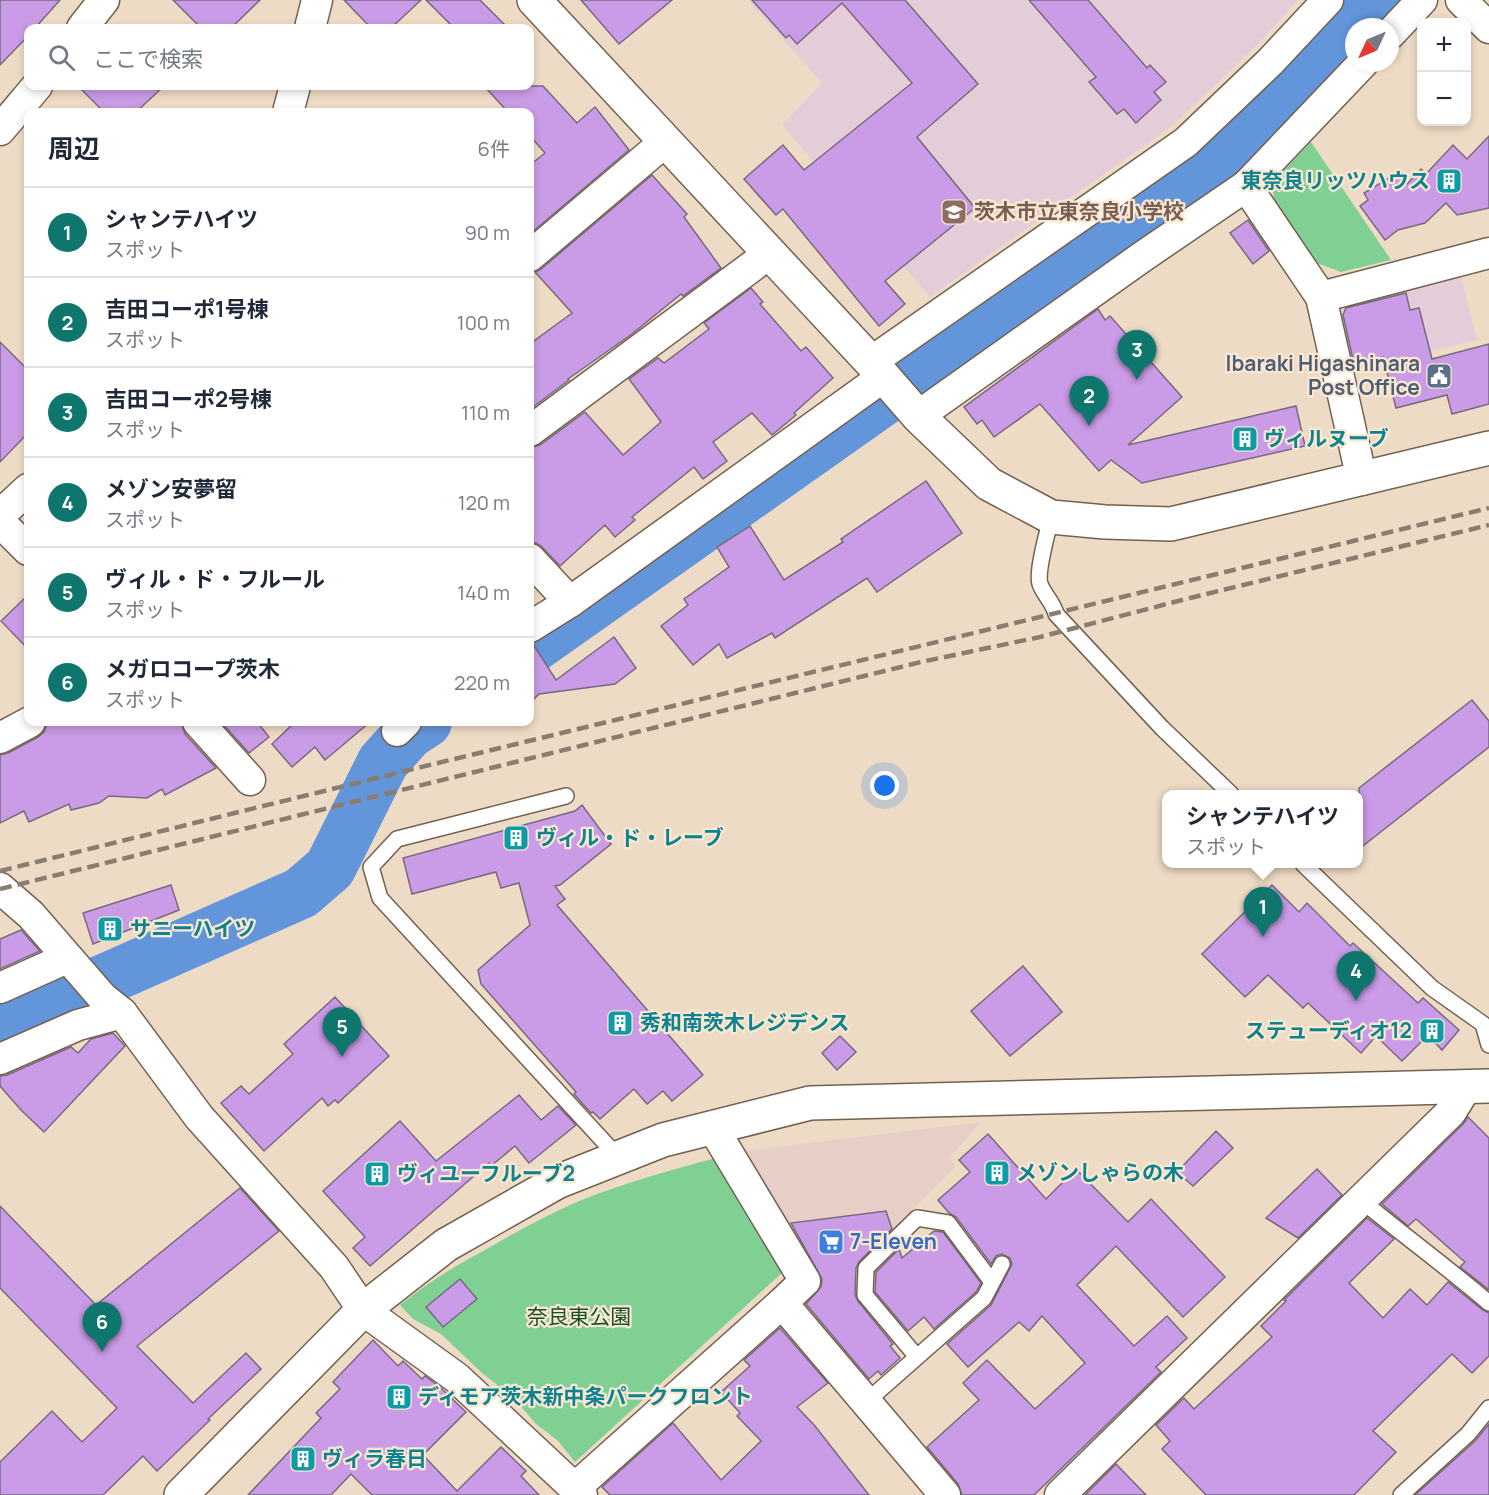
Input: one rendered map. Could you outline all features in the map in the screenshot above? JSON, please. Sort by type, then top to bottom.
[{"type":"street","points":[[85,24],[104,0]]},
{"type":"street","points":[[311,24],[317,0]]},
{"type":"street","points":[[534,0],[770,253],[916,414],[989,483],[1051,517],[1106,522],[1172,524],[1489,448]]},
{"type":"street","points":[[534,624],[570,602],[877,369],[1186,142],[1270,62],[1328,0]]},
{"type":"street","points":[[1399,24],[1422,0]]},
{"type":"street","points":[[1461,0],[1489,28]]},
{"type":"street","points":[[916,414],[1246,186],[1354,72]]},
{"type":"street","points":[[0,130],[34,90]]},
{"type":"street","points":[[289,108],[294,90]]},
{"type":"street","points":[[534,253],[666,141]]},
{"type":"street","points":[[1246,186],[1322,297],[1362,480]]},
{"type":"street","points":[[534,428],[770,253]]},
{"type":"street","points":[[1322,297],[1489,253]]},
{"type":"street","points":[[0,515],[24,493]]},
{"type":"street","points":[[0,522],[24,546]]},
{"type":"street","points":[[534,564],[570,602]]},
{"type":"street","points":[[0,738],[24,725]]},
{"type":"street","points":[[202,726],[250,780]]},
{"type":"street","points":[[0,888],[31,915],[112,1005],[199,1117],[334,1267],[363,1310],[457,1378],[567,1489],[805,1281],[713,1128]]},
{"type":"street","points":[[0,988],[67,957]]},
{"type":"street","points":[[0,1059],[78,1024],[112,1005]]},
{"type":"street","points":[[181,1495],[363,1310],[446,1245],[557,1182],[663,1140],[810,1103],[1478,1086]]},
{"type":"street","points":[[1060,1495],[1478,1086]]},
{"type":"street","points":[[782,1303],[945,1495]]},
{"type":"lane","points":[[1051,517],[1040,565],[1039,583],[1056,614],[1162,728],[1226,790]]},
{"type":"lane","points":[[566,796],[397,839],[371,867],[380,898],[619,1158]]},
{"type":"lane","points":[[1307,868],[1432,988],[1483,1024],[1489,1045]]},
{"type":"lane","points":[[1360,1200],[1440,1261],[1489,1303]]},
{"type":"lane","points":[[917,1357],[865,1295],[866,1268],[917,1218],[948,1223],[992,1282]]},
{"type":"lane","points":[[866,1402],[984,1298],[1002,1264]]},
{"type":"lane","points":[[1401,1495],[1468,1434],[1489,1408]]},
{"type":"shaded area","name":"茨木市立東奈良小学校","points":[[748,0],[1298,0],[1257,45],[1172,126],[930,297],[782,125],[822,83]]},
{"type":"shaded area","points":[[1460,273],[1477,340],[1352,370],[1339,315],[1349,299]]},
{"type":"shaded area","points":[[981,1122],[950,1157],[955,1167],[812,1311],[795,1293],[736,1152]]},
{"type":"green space","points":[[1311,142],[1391,260],[1341,272],[1317,263],[1274,205],[1273,182]]},
{"type":"green space","name":"奈良東公園","points":[[716,1158],[784,1271],[575,1462],[558,1441],[535,1423],[514,1398],[482,1373],[441,1334],[413,1319],[400,1305],[452,1269],[567,1206],[664,1172]]},
{"type":"building","points":[[0,0],[60,0],[39,24],[24,24],[24,40],[0,65]]},
{"type":"building","points":[[173,0],[260,0],[235,24],[197,24]]},
{"type":"building","points":[[344,0],[421,0],[395,24],[367,24]]},
{"type":"building","points":[[426,0],[480,0],[504,24],[450,24]]},
{"type":"building","points":[[581,0],[672,0],[619,44]]},
{"type":"building","points":[[752,0],[905,0],[978,84],[917,137],[975,208],[885,281],[905,304],[879,326],[783,209],[776,215],[744,179],[783,145],[804,170],[912,83],[842,3],[797,44],[789,35],[786,38]]},
{"type":"building","points":[[1029,0],[1088,0],[1147,68],[1150,65],[1166,82],[1154,92],[1161,100],[1136,123],[1124,109],[1117,114],[1089,82],[1096,77]]},
{"type":"building","points":[[534,86],[543,86],[577,123],[595,107],[629,150],[534,231],[534,162],[545,153],[534,141],[534,108],[504,108],[488,90],[534,90]]},
{"type":"building","points":[[82,90],[160,90],[140,108],[100,108]]},
{"type":"building","name":"東奈良リッツハウス","points":[[1489,136],[1489,208],[1457,215],[1446,203],[1425,223],[1398,230],[1385,240],[1360,206],[1368,200],[1364,193],[1399,172],[1407,184],[1421,169],[1426,174],[1453,145],[1467,159]]},
{"type":"building","points":[[652,175],[687,214],[684,217],[721,268],[683,296],[681,294],[632,334],[534,406],[534,341],[572,313],[535,272]]},
{"type":"building","points":[[1248,220],[1269,251],[1253,264],[1230,233]]},
{"type":"building","points":[[751,288],[763,302],[760,304],[801,351],[806,347],[833,378],[772,435],[752,413],[713,442],[727,461],[703,479],[694,467],[632,517],[635,520],[615,537],[605,525],[560,566],[542,547],[534,543],[534,447],[540,445],[585,412],[623,455],[661,422],[629,379],[658,358],[664,363],[709,329],[704,323]]},
{"type":"building","points":[[1406,293],[1410,310],[1419,308],[1432,359],[1489,344],[1489,404],[1452,414],[1447,395],[1396,408],[1383,357],[1354,364],[1343,315],[1346,308]]},
{"type":"building","points":[[1098,309],[1105,320],[1110,316],[1182,397],[1128,445],[1296,406],[1305,446],[1142,483],[1111,460],[1099,471],[1040,404],[994,437],[982,420],[977,424],[964,407]]},
{"type":"building","points":[[0,342],[24,366],[24,437],[0,462]]},
{"type":"building","points":[[926,481],[962,533],[877,592],[867,578],[775,638],[772,633],[727,658],[719,644],[693,665],[661,626],[688,605],[684,599],[729,567],[717,547],[750,526],[784,580],[843,542],[841,539]]},
{"type":"building","points":[[24,599],[24,645],[1,621]]},
{"type":"building","points":[[614,637],[636,668],[615,684],[539,694],[534,699],[534,646],[556,680]]},
{"type":"building","points":[[1472,700],[1489,721],[1489,747],[1363,846],[1363,790],[1359,788]]},
{"type":"building","points":[[46,726],[182,726],[185,734],[216,768],[165,795],[162,789],[147,798],[109,796],[99,803],[71,810],[69,804],[29,822],[24,811],[0,823],[0,755],[8,753],[44,732]]},
{"type":"building","points":[[225,726],[260,726],[269,737],[249,753]]},
{"type":"building","points":[[291,726],[365,726],[325,760],[315,747],[292,767],[272,744]]},
{"type":"building","name":"秀和南茨木レジデンス","points":[[582,805],[611,844],[560,885],[555,886],[565,899],[557,905],[703,1075],[672,1101],[663,1091],[647,1104],[634,1089],[600,1119],[593,1112],[591,1113],[574,1094],[576,1092],[481,984],[478,970],[530,925],[519,883],[501,888],[496,872],[412,894],[403,858],[575,811]]},
{"type":"building","name":"サニーハイツ","points":[[171,885],[179,910],[93,944],[83,913]]},
{"type":"building","points":[[1272,885],[1299,912],[1307,903],[1350,946],[1353,943],[1418,1003],[1423,998],[1459,1030],[1442,1050],[1428,1035],[1402,1061],[1376,1036],[1361,1053],[1308,1003],[1303,1008],[1268,975],[1245,997],[1202,954]]},
{"type":"building","points":[[21,930],[40,951],[0,969],[0,939]]},
{"type":"building","points":[[1023,966],[1062,1012],[1010,1056],[971,1011]]},
{"type":"building","points":[[335,997],[389,1056],[338,1103],[335,1100],[328,1106],[322,1098],[264,1151],[221,1103],[241,1086],[249,1094],[293,1054],[284,1044]]},
{"type":"building","points":[[113,1033],[125,1046],[44,1132],[0,1086],[0,1076],[71,1047],[78,1053],[91,1039]]},
{"type":"building","points":[[840,1036],[856,1052],[837,1070],[822,1053]]},
{"type":"building","points":[[519,1095],[541,1120],[558,1106],[576,1125],[529,1163],[515,1146],[491,1166],[489,1163],[370,1266],[353,1248],[365,1237],[323,1191],[400,1121],[436,1161]]},
{"type":"building","points":[[1468,1117],[1489,1138],[1489,1290],[1460,1267],[1465,1262],[1416,1219],[1408,1226],[1382,1204]]},
{"type":"building","points":[[1216,1131],[1233,1148],[1193,1186],[1177,1172]]},
{"type":"building","points":[[988,1134],[1046,1199],[1076,1169],[1128,1222],[1151,1199],[1225,1277],[1183,1317],[1116,1246],[1077,1285],[1134,1346],[1167,1316],[1187,1338],[1156,1367],[1161,1372],[1034,1495],[962,1495],[958,1484],[927,1447],[979,1400],[963,1383],[987,1360],[1035,1409],[1085,1363],[1042,1316],[1029,1331],[1019,1322],[968,1367],[947,1344],[991,1305],[1012,1264],[1010,1258],[1002,1254],[996,1256],[991,1264],[956,1217],[949,1213],[938,1200],[970,1172],[959,1160]]},
{"type":"building","points":[[1317,1169],[1342,1195],[1298,1238],[1266,1218]]},
{"type":"building","points":[[240,1188],[279,1231],[137,1346],[193,1403],[246,1353],[261,1369],[157,1471],[143,1456],[103,1495],[0,1495],[0,1462],[52,1411],[82,1442],[117,1408],[0,1288],[0,1206],[96,1305]]},
{"type":"building","points":[[886,1211],[892,1229],[859,1262],[856,1268],[855,1295],[893,1344],[890,1346],[900,1358],[881,1375],[878,1371],[869,1379],[806,1304],[821,1287],[822,1279],[791,1223]]},
{"type":"building","points":[[1367,1218],[1394,1239],[1349,1283],[1383,1318],[1410,1289],[1427,1305],[1448,1282],[1489,1313],[1489,1356],[1472,1373],[1452,1354],[1373,1431],[1396,1452],[1354,1495],[1206,1495],[1162,1449],[1170,1441],[1156,1425],[1184,1398],[1194,1409],[1272,1337],[1261,1326]]},
{"type":"building","points":[[934,1231],[943,1232],[981,1283],[976,1292],[934,1329],[924,1317],[908,1331],[875,1292],[876,1272],[899,1249],[902,1258]]},
{"type":"building","points":[[460,1279],[477,1299],[443,1327],[426,1307]]},
{"type":"building","points":[[780,1328],[828,1383],[797,1407],[815,1426],[869,1495],[610,1495],[602,1487],[673,1423],[721,1480],[761,1441],[737,1416],[740,1413],[721,1392],[750,1366],[744,1360]]},
{"type":"building","points":[[373,1340],[398,1366],[403,1361],[422,1379],[425,1376],[440,1387],[466,1412],[423,1455],[457,1491],[501,1447],[526,1471],[521,1476],[539,1495],[372,1495],[351,1474],[331,1495],[248,1495],[321,1418],[316,1413],[340,1389],[333,1382]]},
{"type":"building","points":[[1489,1424],[1489,1495],[1415,1495],[1475,1441]]},
{"type":"building","points":[[1116,1464],[1146,1495],[1085,1495]]},
{"type":"waterway","points":[[534,646],[1219,163],[1294,89],[1377,0]]},
{"type":"waterway","points":[[0,1026],[301,893],[330,868],[383,762],[409,733],[420,726]]},
{"type":"railway","points":[[0,871],[1489,508]]},
{"type":"railway","points":[[0,889],[921,662],[1040,637],[1489,525]]},
{"type":"place","name":"東奈良リッツハウス","points":[[1449,181]]},
{"type":"place","name":"茨木市立東奈良小学校","points":[[954,212]]},
{"type":"place","name":"Ibaraki Higashinara Post Office","points":[[1439,376]]},
{"type":"place","name":"吉田コーポ2号棟","points":[[1137,380]]},
{"type":"place","name":"吉田コーポ1号棟","points":[[1089,426]]},
{"type":"place","name":"ヴィルヌーブ","points":[[1245,439]]},
{"type":"place","name":"ヴィル・ド・レーブ","points":[[516,838]]},
{"type":"place","name":"サニーハイツ","points":[[110,929]]},
{"type":"place","name":"シャンテハイツ","points":[[1263,937]]},
{"type":"place","name":"メゾン安夢留","points":[[1356,1001]]},
{"type":"place","name":"秀和南茨木レジデンス","points":[[620,1023]]},
{"type":"place","name":"ステューディオ12","points":[[1432,1031]]},
{"type":"place","name":"ヴィル・ド・フルール","points":[[342,1057]]},
{"type":"place","name":"メゾンしゃらの木","points":[[997,1173]]},
{"type":"place","name":"ヴィユーフルーブ2","points":[[377,1174]]},
{"type":"place","name":"7-Eleven","points":[[831,1242]]},
{"type":"place","name":"メガロコープ茨木","points":[[102,1352]]},
{"type":"place","name":"ディモア茨木新中条パークフロント","points":[[399,1397]]},
{"type":"place","name":"ヴィラ春日","points":[[303,1459]]}]
